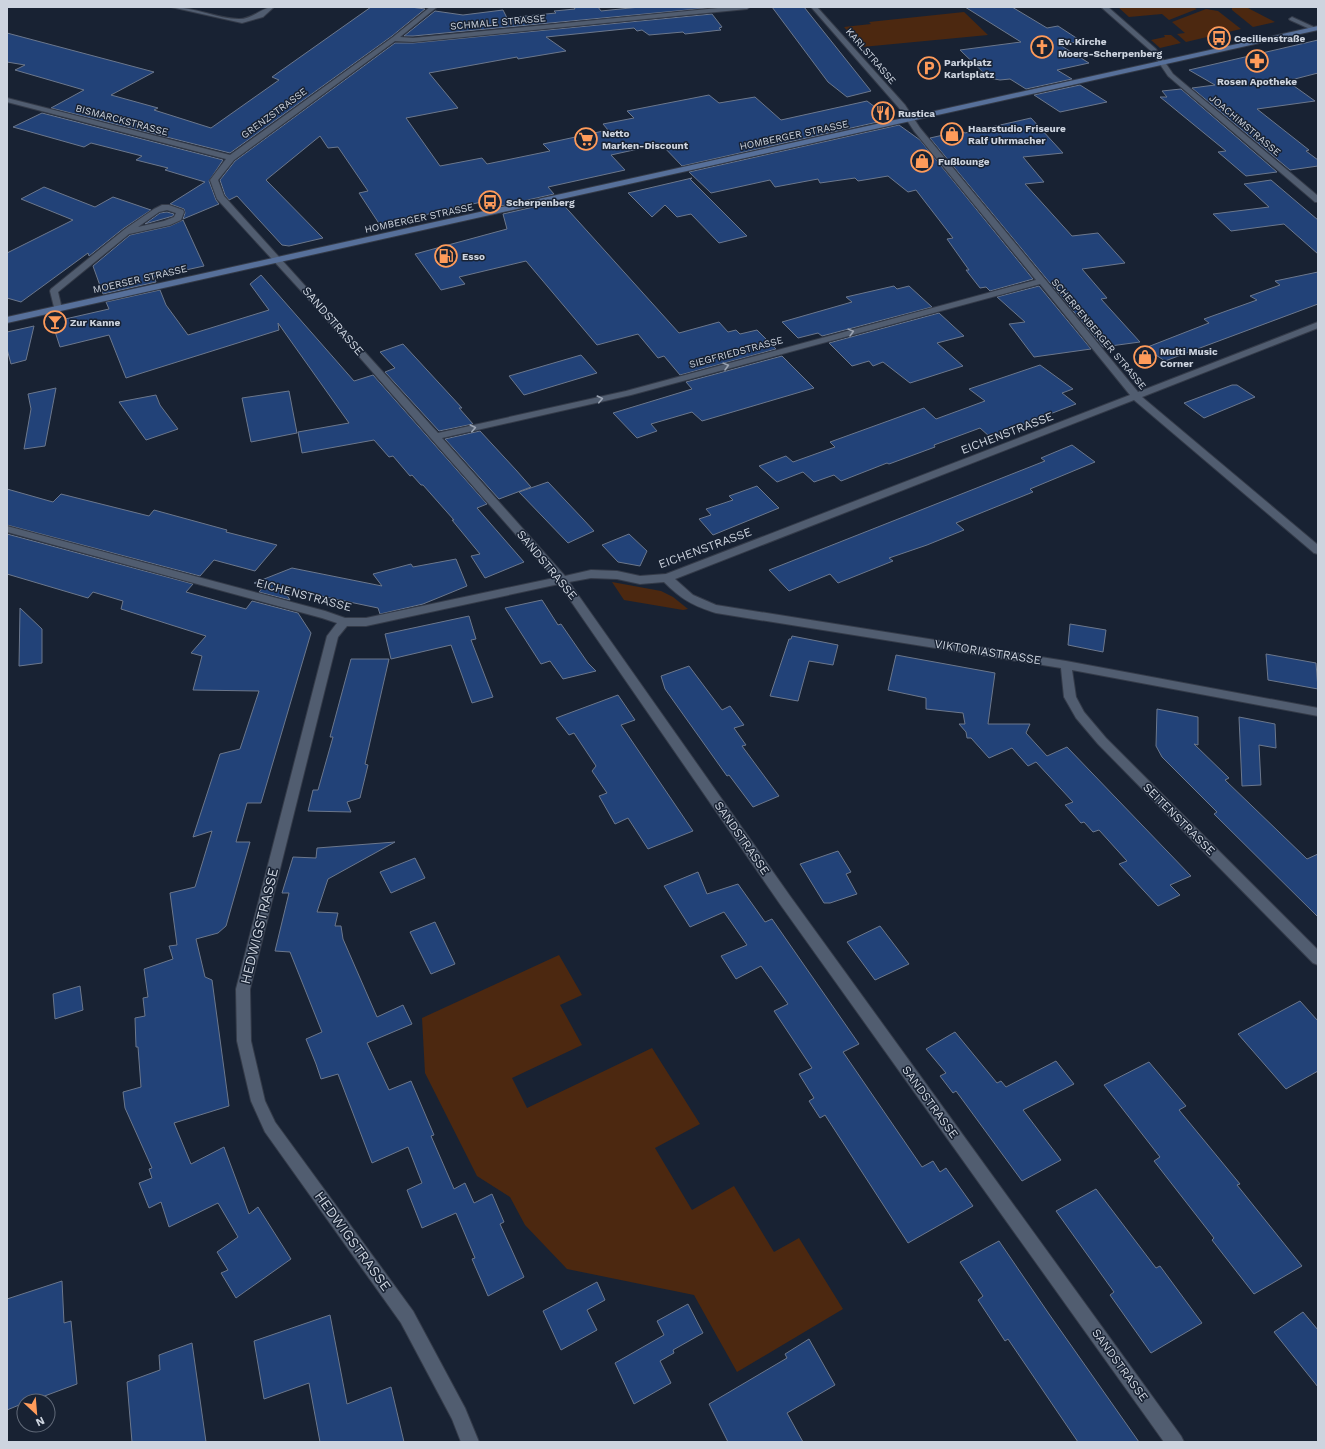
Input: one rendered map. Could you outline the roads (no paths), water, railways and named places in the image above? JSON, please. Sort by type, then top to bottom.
[{"type":"main road","name":"HOMBERGER STRASSE","points":[[278,260],[1316,29]]},
{"type":"main road","name":"MOERSER STRASSE","points":[[7,320],[278,260]]},
{"type":"street","points":[[174,7],[237,22],[250,20],[272,7]]},
{"type":"street","name":"GRENZSTRASSE","points":[[278,260],[220,197],[214,180],[231,158],[394,39],[434,7]]},
{"type":"street","name":"SCHMALE STRASSE","points":[[394,39],[421,39],[747,7]]},
{"type":"street","name":"KARLSTRASSE","points":[[814,7],[902,107],[910,119]]},
{"type":"street","name":"JOACHIMSTRASSE","points":[[1104,7],[1154,50],[1170,75],[1318,200]]},
{"type":"street","name":"HOMBERGER STRASSE","points":[[1292,19],[1316,29]]},
{"type":"street","name":"BISMARCKSTRASSE","points":[[7,100],[231,158]]},
{"type":"street","name":"SCHERPENBERGER STRASSE","points":[[910,119],[922,136],[1137,396],[1318,550]]},
{"type":"street","points":[[58,309],[54,291],[127,232],[154,212],[164,207],[172,208],[180,212],[178,218],[167,224],[127,232]]},
{"type":"street","name":"SANDSTRASSE","points":[[278,260],[562,580],[785,900],[1175,1442]]},
{"type":"street","name":"SIEGFRIEDSTRASSE","points":[[436,437],[628,393],[1041,281]]},
{"type":"street","name":"EICHENSTRASSE","points":[[7,529],[318,613],[344,622],[366,622],[591,574],[617,575],[640,580],[667,578],[1318,326]]},
{"type":"street","name":"VIKTORIASTRASSE","points":[[667,578],[685,596],[699,604],[716,609],[1066,665],[1318,712]]},
{"type":"street","name":"HEDWIGSTRASSE","points":[[344,622],[333,636],[243,989],[244,1042],[258,1101],[270,1127],[407,1316],[459,1414],[470,1442]]},
{"type":"street","name":"SEITENSTRASSE","points":[[1066,665],[1070,697],[1080,715],[1093,731],[1318,959]]},
{"type":"place","name":"Cecilienstraße","points":[[1219,38]]},
{"type":"place","name":"Ev. Kirche Moers-Scherpenberg","points":[[1042,47]]},
{"type":"place","name":"Rosen Apotheke","points":[[1257,61]]},
{"type":"place","name":"Parkplatz Karlsplatz","points":[[929,68]]},
{"type":"place","name":"Rustica","points":[[883,113]]},
{"type":"place","name":"Haarstudio Friseure Ralf Uhrmacher","points":[[952,134]]},
{"type":"place","name":"Netto Marken-Discount","points":[[586,139]]},
{"type":"place","name":"Fußlounge","points":[[922,161]]},
{"type":"place","name":"Scherpenberg","points":[[490,202]]},
{"type":"place","name":"Esso","points":[[446,256]]},
{"type":"place","name":"Zur Kanne","points":[[55,322]]},
{"type":"place","name":"Multi Music Corner","points":[[1145,357]]}]
